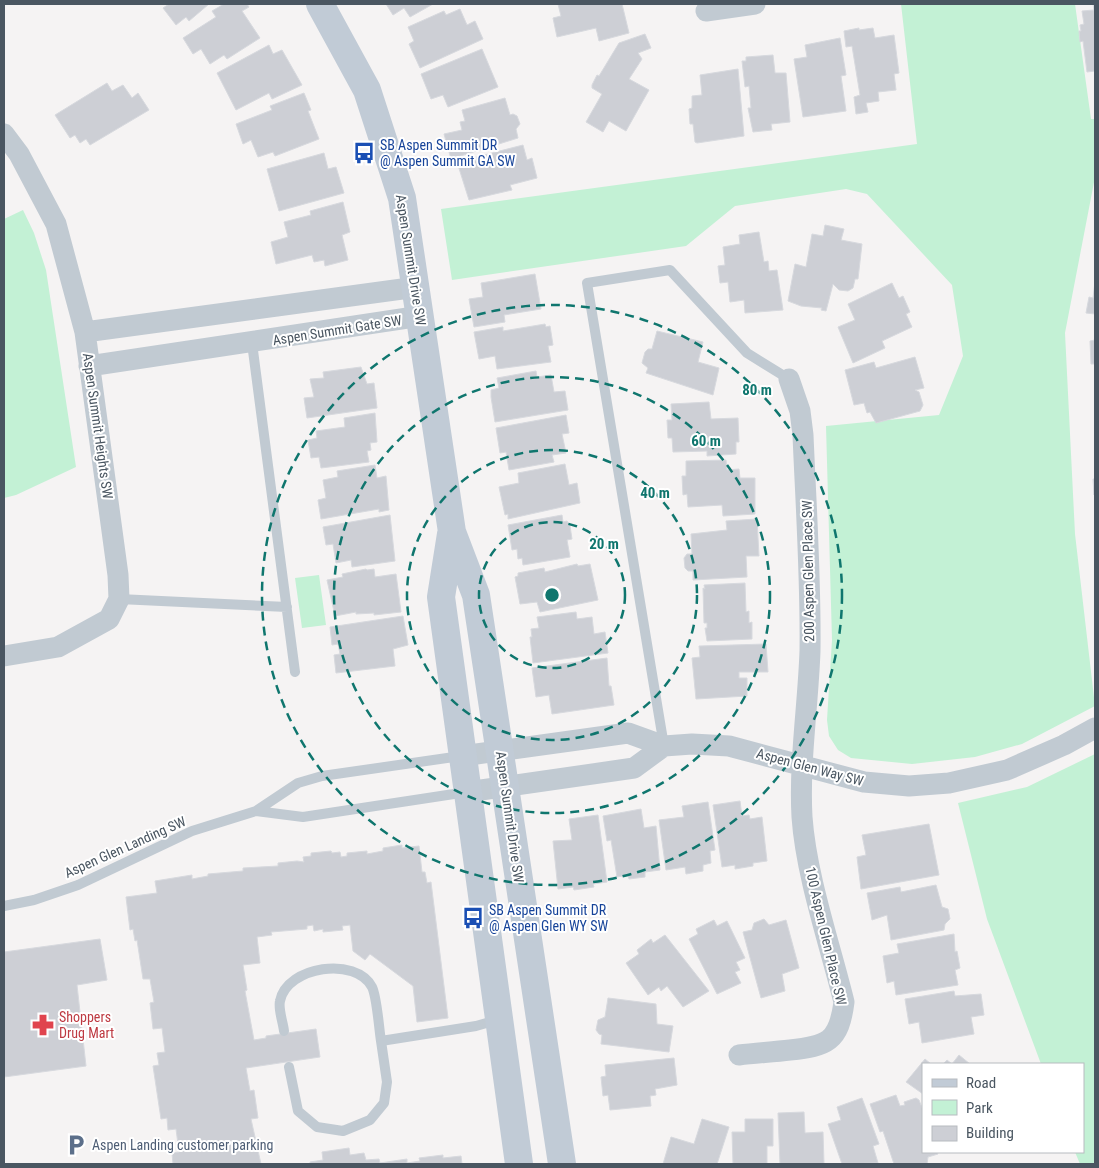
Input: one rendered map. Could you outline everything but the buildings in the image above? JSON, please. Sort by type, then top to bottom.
[{"type":"street","name":"Aspen Summit Drive SW","points":[[320,4],[368,90],[402,198],[452,532],[476,595],[562,1164]]},
{"type":"street","points":[[706,11],[755,4]]},
{"type":"street","name":"Aspen Summit Heights SW","points":[[4,134],[19,154],[56,224],[85,332],[118,575],[118,599],[109,619],[58,647],[4,656]]},
{"type":"street","points":[[85,332],[416,287]]},
{"type":"street","name":"Aspen Summit Gate SW","points":[[247,310],[252,343]]},
{"type":"street","name":"Aspen Summit Gate SW","points":[[89,366],[252,343],[421,316]]},
{"type":"street","name":"200 Aspen Glen Place SW","points":[[789,379],[800,411],[803,435],[810,613],[807,707],[801,765]]},
{"type":"street","name":"Aspen Summit Drive SW","points":[[452,532],[441,598],[519,1164]]},
{"type":"street","name":"Aspen Glen Way SW","points":[[462,756],[628,733],[664,746],[692,744],[730,746],[864,782],[909,786],[949,783],[1007,770],[1064,745],[1095,728]]},
{"type":"street","points":[[467,792],[634,768],[664,746]]},
{"type":"street","name":"100 Aspen Glen Place SW","points":[[739,1055],[819,1047],[834,1035],[843,1015],[844,1002],[811,872],[802,819],[801,765]]},
{"type":"lane","points":[[664,746],[587,284],[670,270],[747,353],[789,379]]},
{"type":"lane","points":[[252,343],[295,672]]},
{"type":"lane","points":[[118,599],[287,606]]},
{"type":"lane","name":"Aspen Glen Landing SW","points":[[4,906],[34,900],[78,885],[192,832],[256,811],[298,783],[322,776],[462,756]]},
{"type":"lane","name":"Aspen Glen Landing SW","points":[[256,811],[303,817],[467,792]]},
{"type":"lane","points":[[284,1031],[280,1001],[287,986],[304,973],[338,968],[358,974],[372,987],[387,1082],[384,1103],[370,1120],[343,1131],[317,1127],[298,1111],[293,1095],[289,1067]]},
{"type":"lane","points":[[381,1041],[476,1026],[498,1020]]},
{"type":"green space","points":[[901,4],[1075,4],[1091,119],[1095,119],[1095,177],[1065,333],[1075,534],[1095,706],[1022,744],[975,757],[912,764],[851,758],[838,750],[829,736],[827,720],[832,640],[826,426],[939,415],[963,356],[952,285],[867,194],[846,189],[735,206],[686,246],[452,280],[441,209],[917,144]]},
{"type":"green space","points":[[23,210],[34,233],[46,270],[76,467],[16,495],[4,498],[4,219]]},
{"type":"green space","points":[[319,575],[326,625],[302,628],[295,578]]},
{"type":"green space","points":[[1095,754],[1095,1164],[1080,1164],[1075,1153],[1084,1153],[1084,1063],[1041,1063],[987,919],[958,803],[1027,787]]},
{"type":"place","name":"SB Aspen Summit DR @ Aspen Summit GA SW","points":[[364,153]]},
{"type":"place","name":"SB Aspen Summit DR @ Aspen Glen WY SW","points":[[473,918]]},
{"type":"place","name":"Shoppers Drug Mart","points":[[43,1025]]},
{"type":"place","name":"Aspen Landing customer parking","points":[[76,1145]]}]
